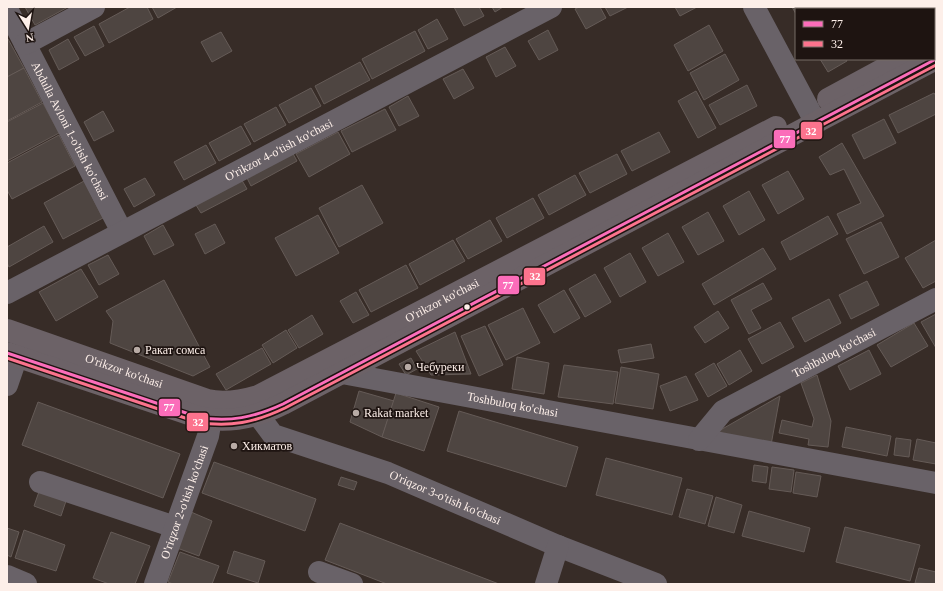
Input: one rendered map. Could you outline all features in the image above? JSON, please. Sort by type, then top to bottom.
[{"type":"main road","name":"O'rikzor ko'chasi","points":[[812,116],[900,60]]},
{"type":"main road","name":"O'rikzor ko'chasi","points":[[7,330],[213,411],[232,420],[252,408],[283,404],[338,365],[812,116],[934,60]]},
{"type":"main road","name":"O'rikzor ko'chasi","points":[[12,354],[198,417],[213,411]]},
{"type":"street","points":[[25,44],[94,7]]},
{"type":"street","name":"O'rikzor 4-o'tish ko'chasi","points":[[7,293],[551,7]]},
{"type":"street","points":[[754,7],[812,116]]},
{"type":"street","name":"Abdulla Avloni 1-o'tish ko'chasi","points":[[7,9],[122,232]]},
{"type":"street","name":"Toshbuloq ko'chasi","points":[[699,440],[722,412],[936,299]]},
{"type":"street","points":[[7,385],[12,354]]},
{"type":"street","name":"Toshbuloq ko'chasi","points":[[338,365],[699,440],[936,483]]},
{"type":"street","name":"O'riqzor 3-o'tish ko'chasi","points":[[252,408],[273,435],[388,473],[558,546],[656,584]]},
{"type":"street","name":"O'riqzor 2-o'tish ko'chasi","points":[[155,584],[208,436],[213,411]]},
{"type":"street","points":[[40,482],[175,527]]},
{"type":"street","points":[[546,584],[558,546]]},
{"type":"street","points":[[319,572],[352,584]]},
{"type":"street","points":[[7,576],[26,584]]},
{"type":"building","points":[[25,7],[68,7],[35,25]]},
{"type":"building","points":[[130,7],[147,7],[153,19],[109,43],[99,24]]},
{"type":"building","points":[[152,7],[177,7],[158,18]]},
{"type":"building","points":[[454,7],[479,7],[484,16],[464,26]]},
{"type":"building","points":[[492,7],[503,7],[495,12]]},
{"type":"building","points":[[579,7],[600,7],[606,18],[586,29],[575,9]]},
{"type":"building","points":[[605,7],[628,7],[610,16]]},
{"type":"building","points":[[675,7],[697,7],[680,16]]},
{"type":"building","points":[[792,7],[837,7],[795,8],[795,12]]},
{"type":"building","points":[[936,7],[936,12],[935,8],[916,8]]},
{"type":"building","points":[[437,19],[448,39],[428,49],[418,30]]},
{"type":"building","points":[[709,25],[723,51],[688,71],[674,45]]},
{"type":"building","points":[[94,26],[104,46],[85,56],[74,37]]},
{"type":"building","points":[[548,30],[558,50],[539,60],[528,41]]},
{"type":"building","points":[[415,31],[425,51],[372,79],[362,59]]},
{"type":"building","points":[[221,32],[232,51],[212,62],[201,42]]},
{"type":"building","points":[[8,39],[24,68],[7,77],[7,40]]},
{"type":"building","points":[[68,39],[79,59],[59,70],[49,50]]},
{"type":"building","points":[[505,47],[516,66],[496,77],[486,57]]},
{"type":"building","points":[[725,54],[739,80],[704,100],[690,73]]},
{"type":"building","points":[[821,60],[846,60],[847,61],[828,72]]},
{"type":"building","points":[[360,62],[370,80],[324,104],[315,86]]},
{"type":"building","points":[[24,68],[42,102],[7,121],[7,77]]},
{"type":"building","points":[[463,69],[474,88],[454,99],[443,79]]},
{"type":"building","points":[[747,85],[757,106],[720,125],[709,105]]},
{"type":"building","points":[[311,88],[321,106],[289,123],[279,105]]},
{"type":"building","points":[[696,91],[716,128],[698,138],[678,101]]},
{"type":"building","points":[[934,93],[936,96],[936,114],[898,133],[889,115]]},
{"type":"building","points":[[408,96],[419,116],[399,126],[389,107]]},
{"type":"building","points":[[43,103],[59,133],[7,161],[7,122]]},
{"type":"building","points":[[276,107],[286,125],[254,142],[244,124]]},
{"type":"building","points":[[385,109],[396,130],[352,152],[341,131]]},
{"type":"building","points":[[103,111],[114,131],[94,141],[84,122]]},
{"type":"building","points":[[884,119],[896,143],[864,159],[852,135]]},
{"type":"building","points":[[241,126],[251,144],[219,161],[209,143]]},
{"type":"building","points":[[338,132],[350,154],[309,177],[296,154]]},
{"type":"building","points":[[659,132],[670,152],[632,171],[621,151]]},
{"type":"building","points":[[59,135],[75,166],[12,199],[7,190],[7,163]]},
{"type":"building","points":[[842,143],[884,216],[847,234],[837,214],[861,203],[844,169],[830,175],[819,157]]},
{"type":"building","points":[[206,145],[216,163],[184,180],[174,162]]},
{"type":"building","points":[[291,150],[297,161],[251,186],[245,174]]},
{"type":"building","points":[[617,154],[627,174],[590,193],[579,173]]},
{"type":"building","points":[[788,171],[804,199],[778,214],[762,185]]},
{"type":"building","points":[[575,175],[586,195],[549,215],[538,195]]},
{"type":"building","points":[[240,177],[247,189],[201,213],[194,202]]},
{"type":"building","points":[[145,178],[155,195],[134,207],[124,189]]},
{"type":"building","points":[[84,181],[103,218],[63,239],[44,203]]},
{"type":"building","points":[[362,185],[383,223],[339,247],[319,208]]},
{"type":"building","points":[[749,191],[765,220],[739,235],[723,206]]},
{"type":"building","points":[[533,198],[544,218],[507,238],[496,218]]},
{"type":"building","points":[[708,212],[724,241],[698,255],[682,227]]},
{"type":"building","points":[[318,215],[339,253],[296,276],[275,238]]},
{"type":"building","points":[[828,216],[838,234],[790,260],[781,242]]},
{"type":"building","points":[[490,220],[502,241],[468,259],[456,239]]},
{"type":"building","points":[[881,222],[899,257],[864,274],[846,239]]},
{"type":"building","points":[[215,224],[225,243],[205,254],[195,234]]},
{"type":"building","points":[[163,225],[174,245],[154,255],[144,236]]},
{"type":"building","points":[[44,226],[53,242],[9,267],[7,263],[7,247]]},
{"type":"building","points":[[668,233],[684,262],[658,276],[642,248]]},
{"type":"building","points":[[453,240],[465,261],[420,285],[409,264]]},
{"type":"building","points":[[936,240],[936,281],[923,288],[905,258]]},
{"type":"building","points":[[763,248],[776,269],[714,305],[702,284]]},
{"type":"building","points":[[630,253],[646,282],[620,297],[604,268]]},
{"type":"building","points":[[108,255],[119,274],[99,285],[88,265]]},
{"type":"building","points":[[406,265],[418,288],[371,312],[359,290]]},
{"type":"building","points":[[81,269],[98,297],[56,321],[39,292]]},
{"type":"building","points":[[595,274],[611,302],[585,317],[569,289]]},
{"type":"building","points":[[164,280],[210,367],[193,376],[110,343],[113,321],[106,311]]},
{"type":"building","points":[[867,281],[879,305],[851,319],[839,295]]},
{"type":"building","points":[[763,283],[772,299],[751,310],[761,328],[749,334],[731,300]]},
{"type":"building","points":[[564,290],[580,318],[554,333],[538,305]]},
{"type":"building","points":[[356,292],[369,315],[353,323],[340,301]]},
{"type":"building","points":[[829,299],[841,323],[805,342],[792,318]]},
{"type":"building","points":[[523,308],[540,343],[506,360],[488,325]]},
{"type":"building","points":[[718,311],[729,328],[705,343],[694,327]]},
{"type":"building","points":[[936,314],[936,348],[921,322]]},
{"type":"building","points":[[312,315],[323,334],[299,348],[288,330]]},
{"type":"building","points":[[780,322],[794,347],[762,364],[748,339]]},
{"type":"building","points":[[914,323],[928,346],[891,367],[877,345]]},
{"type":"building","points":[[485,326],[503,365],[479,376],[461,336]]},
{"type":"building","points":[[286,330],[297,348],[273,363],[262,345]]},
{"type":"building","points":[[455,332],[471,374],[431,375],[416,351]]},
{"type":"building","points":[[651,344],[654,358],[621,363],[618,350]]},
{"type":"building","points":[[262,348],[271,364],[226,390],[216,374]]},
{"type":"building","points":[[740,350],[752,371],[729,385],[717,364]]},
{"type":"building","points":[[869,350],[881,374],[850,390],[838,366]]},
{"type":"building","points":[[517,357],[549,363],[544,394],[512,389]]},
{"type":"building","name":"Чебуреки","points":[[411,358],[417,369],[406,375],[399,364]]},
{"type":"building","points":[[714,363],[727,386],[708,397],[695,374]]},
{"type":"building","points":[[564,365],[618,372],[613,404],[558,397]]},
{"type":"building","points":[[621,367],[659,374],[653,409],[615,403]]},
{"type":"building","points":[[817,375],[831,421],[828,447],[808,445],[809,439],[779,433],[782,420],[812,427],[814,419],[801,383]]},
{"type":"building","points":[[686,376],[698,400],[670,411],[660,386]]},
{"type":"building","points":[[359,391],[394,401],[382,437],[350,422]]},
{"type":"building","points":[[396,393],[439,407],[424,451],[382,437]]},
{"type":"building","points":[[780,396],[771,445],[717,432]]},
{"type":"building","points":[[38,402],[180,454],[163,498],[22,445]]},
{"type":"building","points":[[459,411],[578,447],[566,487],[447,451]]},
{"type":"building","points":[[846,427],[891,436],[887,456],[842,447]]},
{"type":"building","points":[[896,438],[911,440],[909,457],[894,455]]},
{"type":"building","points":[[917,439],[936,443],[936,464],[913,460]]},
{"type":"building","points":[[606,458],[682,478],[672,515],[596,495]]},
{"type":"building","points":[[214,462],[316,499],[305,531],[202,493]]},
{"type":"building","points":[[754,465],[768,467],[766,483],[752,481]]},
{"type":"building","points":[[772,467],[794,470],[791,492],[769,489]]},
{"type":"building","points":[[796,472],[821,476],[817,497],[793,493]]},
{"type":"building","points":[[341,477],[357,482],[354,490],[338,485]]},
{"type":"building","points":[[42,483],[69,492],[61,516],[34,506]]},
{"type":"building","points":[[687,489],[713,496],[705,524],[679,517]]},
{"type":"building","points":[[716,497],[742,505],[734,533],[708,526]]},
{"type":"building","points":[[749,511],[810,528],[804,552],[742,536]]},
{"type":"building","points":[[191,512],[212,521],[199,556],[177,548]]},
{"type":"building","points":[[340,523],[499,584],[387,584],[325,560]]},
{"type":"building","points":[[845,527],[920,545],[910,581],[836,562]]},
{"type":"building","points":[[7,528],[19,532],[11,557],[7,555]]},
{"type":"building","points":[[24,530],[65,545],[56,571],[15,558]]},
{"type":"building","points":[[111,532],[150,546],[135,584],[109,584],[93,578]]},
{"type":"building","points":[[234,551],[265,561],[258,583],[227,573]]},
{"type":"building","points":[[180,552],[219,566],[212,584],[173,584],[168,582]]},
{"type":"building","points":[[919,568],[936,572],[936,584],[915,583]]},
{"type":"transit line","name":"77","points":[[7,353],[198,417],[209,419],[242,418],[273,409],[934,60]]},
{"type":"transit line","name":"32","points":[[7,358],[197,422],[209,424],[231,424],[264,417],[285,408],[936,65]]},
{"type":"place","name":"Ракат сомса","points":[[137,350]]},
{"type":"place","name":"Чебуреки","points":[[408,367]]},
{"type":"place","name":"Rakat market","points":[[356,413]]},
{"type":"place","name":"Хикматов","points":[[234,446]]}]
